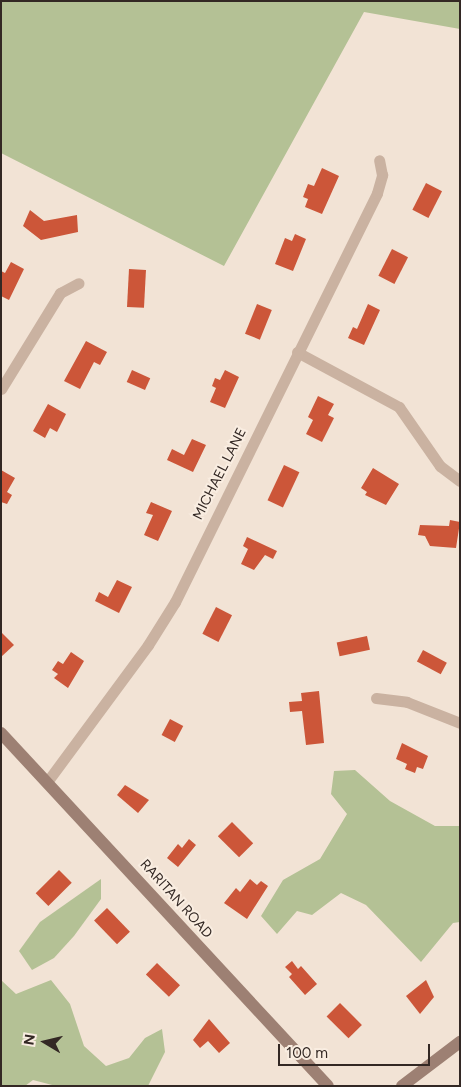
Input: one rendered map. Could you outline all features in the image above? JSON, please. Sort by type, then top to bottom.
[{"type":"street","name":"MICHAEL LANE","points":[[47,782],[163,624],[377,193],[382,175],[379,160]]},
{"type":"street","points":[[1,389],[60,293],[79,283]]},
{"type":"street","points":[[297,352],[399,407],[440,466],[460,480]]},
{"type":"street","points":[[376,698],[407,702],[460,723]]},
{"type":"street","name":"RARITAN ROAD","points":[[1,733],[328,1086]]},
{"type":"street","points":[[402,1086],[460,1042]]},
{"type":"green space","points":[[1,1],[460,1],[460,29],[364,12],[224,266],[1,153]]},
{"type":"green space","points":[[355,770],[390,801],[435,826],[460,826],[460,922],[453,923],[421,962],[366,905],[341,893],[312,915],[297,911],[277,934],[261,916],[283,880],[320,859],[347,814],[331,794],[334,771]]},
{"type":"green space","points":[[101,879],[101,899],[74,936],[54,958],[32,970],[19,951],[40,922]]},
{"type":"green space","points":[[1,980],[16,994],[51,980],[70,1004],[84,1046],[106,1066],[129,1058],[145,1038],[162,1029],[165,1052],[148,1086],[56,1086],[33,1080],[25,1086],[1,1085]]},
{"type":"building","points":[[322,168],[339,176],[322,214],[305,207],[308,199],[303,197],[308,184],[314,186]]},
{"type":"building","points":[[426,183],[442,191],[428,218],[412,210]]},
{"type":"building","points":[[30,210],[44,221],[77,215],[78,232],[41,240],[23,226]]},
{"type":"building","points":[[295,234],[306,239],[293,271],[275,264],[285,238],[292,241]]},
{"type":"building","points":[[392,249],[408,257],[394,284],[378,276]]},
{"type":"building","points":[[11,262],[24,269],[9,300],[1,296],[1,271],[5,273]]},
{"type":"building","points":[[129,269],[146,270],[144,308],[127,307]]},
{"type":"building","points":[[257,304],[272,310],[260,340],[245,334]]},
{"type":"building","points":[[368,304],[380,310],[364,345],[348,338],[353,327],[357,329]]},
{"type":"building","points":[[86,341],[107,352],[100,365],[94,362],[80,389],[64,381]]},
{"type":"building","points":[[132,370],[150,378],[145,390],[127,382]]},
{"type":"building","points":[[225,370],[239,377],[225,408],[210,402],[216,388],[212,386],[215,378],[220,380]]},
{"type":"building","points":[[318,396],[334,404],[328,415],[334,418],[322,442],[306,434],[313,420],[308,417]]},
{"type":"building","points":[[48,404],[66,414],[57,432],[50,428],[45,438],[33,431]]},
{"type":"building","points":[[192,439],[206,445],[193,472],[167,460],[172,449],[184,455]]},
{"type":"building","points":[[284,465],[299,472],[283,508],[268,500]]},
{"type":"building","points":[[373,468],[399,484],[386,505],[365,495],[367,492],[361,488]]},
{"type":"building","points":[[1,470],[15,478],[7,492],[12,495],[7,504],[1,502]]},
{"type":"building","points":[[151,502],[172,511],[158,541],[144,535],[153,515],[146,513]]},
{"type":"building","points":[[450,520],[460,522],[456,548],[430,546],[425,536],[418,535],[420,525],[449,526]]},
{"type":"building","points":[[247,537],[277,551],[273,559],[265,555],[254,570],[241,564],[248,549],[243,546]]},
{"type":"building","points":[[117,580],[132,587],[119,613],[95,601],[99,592],[108,597]]},
{"type":"building","points":[[216,607],[232,615],[218,642],[202,634]]},
{"type":"building","points":[[1,632],[14,645],[1,657]]},
{"type":"building","points":[[367,636],[370,650],[340,656],[337,642]]},
{"type":"building","points":[[423,650],[447,663],[441,674],[417,661]]},
{"type":"building","points":[[71,652],[84,661],[68,688],[54,678],[58,674],[52,670],[58,661],[63,664]]},
{"type":"building","points":[[319,691],[324,743],[306,745],[302,711],[290,712],[289,702],[302,701],[301,693]]},
{"type":"building","points":[[170,719],[183,726],[175,742],[162,735]]},
{"type":"building","points":[[402,743],[428,756],[423,769],[417,767],[415,773],[405,769],[407,764],[396,759]]},
{"type":"building","points":[[125,785],[149,800],[138,813],[117,795]]},
{"type":"building","points":[[232,822],[253,843],[239,857],[218,836]]},
{"type":"building","points":[[189,839],[196,845],[178,867],[167,858],[178,844],[182,848]]},
{"type":"building","points":[[59,870],[72,883],[48,906],[36,893]]},
{"type":"building","points":[[250,879],[257,885],[261,881],[268,886],[247,919],[224,903],[236,888],[240,892]]},
{"type":"building","points":[[107,908],[130,932],[117,944],[94,921]]},
{"type":"building","points":[[292,961],[298,969],[301,966],[317,984],[305,995],[289,977],[292,974],[285,967]]},
{"type":"building","points":[[157,963],[180,985],[169,997],[146,975]]},
{"type":"building","points":[[426,980],[434,997],[420,1014],[406,996]]},
{"type":"building","points":[[340,1003],[362,1025],[348,1038],[327,1016]]},
{"type":"building","points":[[209,1019],[230,1043],[219,1053],[208,1041],[200,1048],[193,1040]]}]
